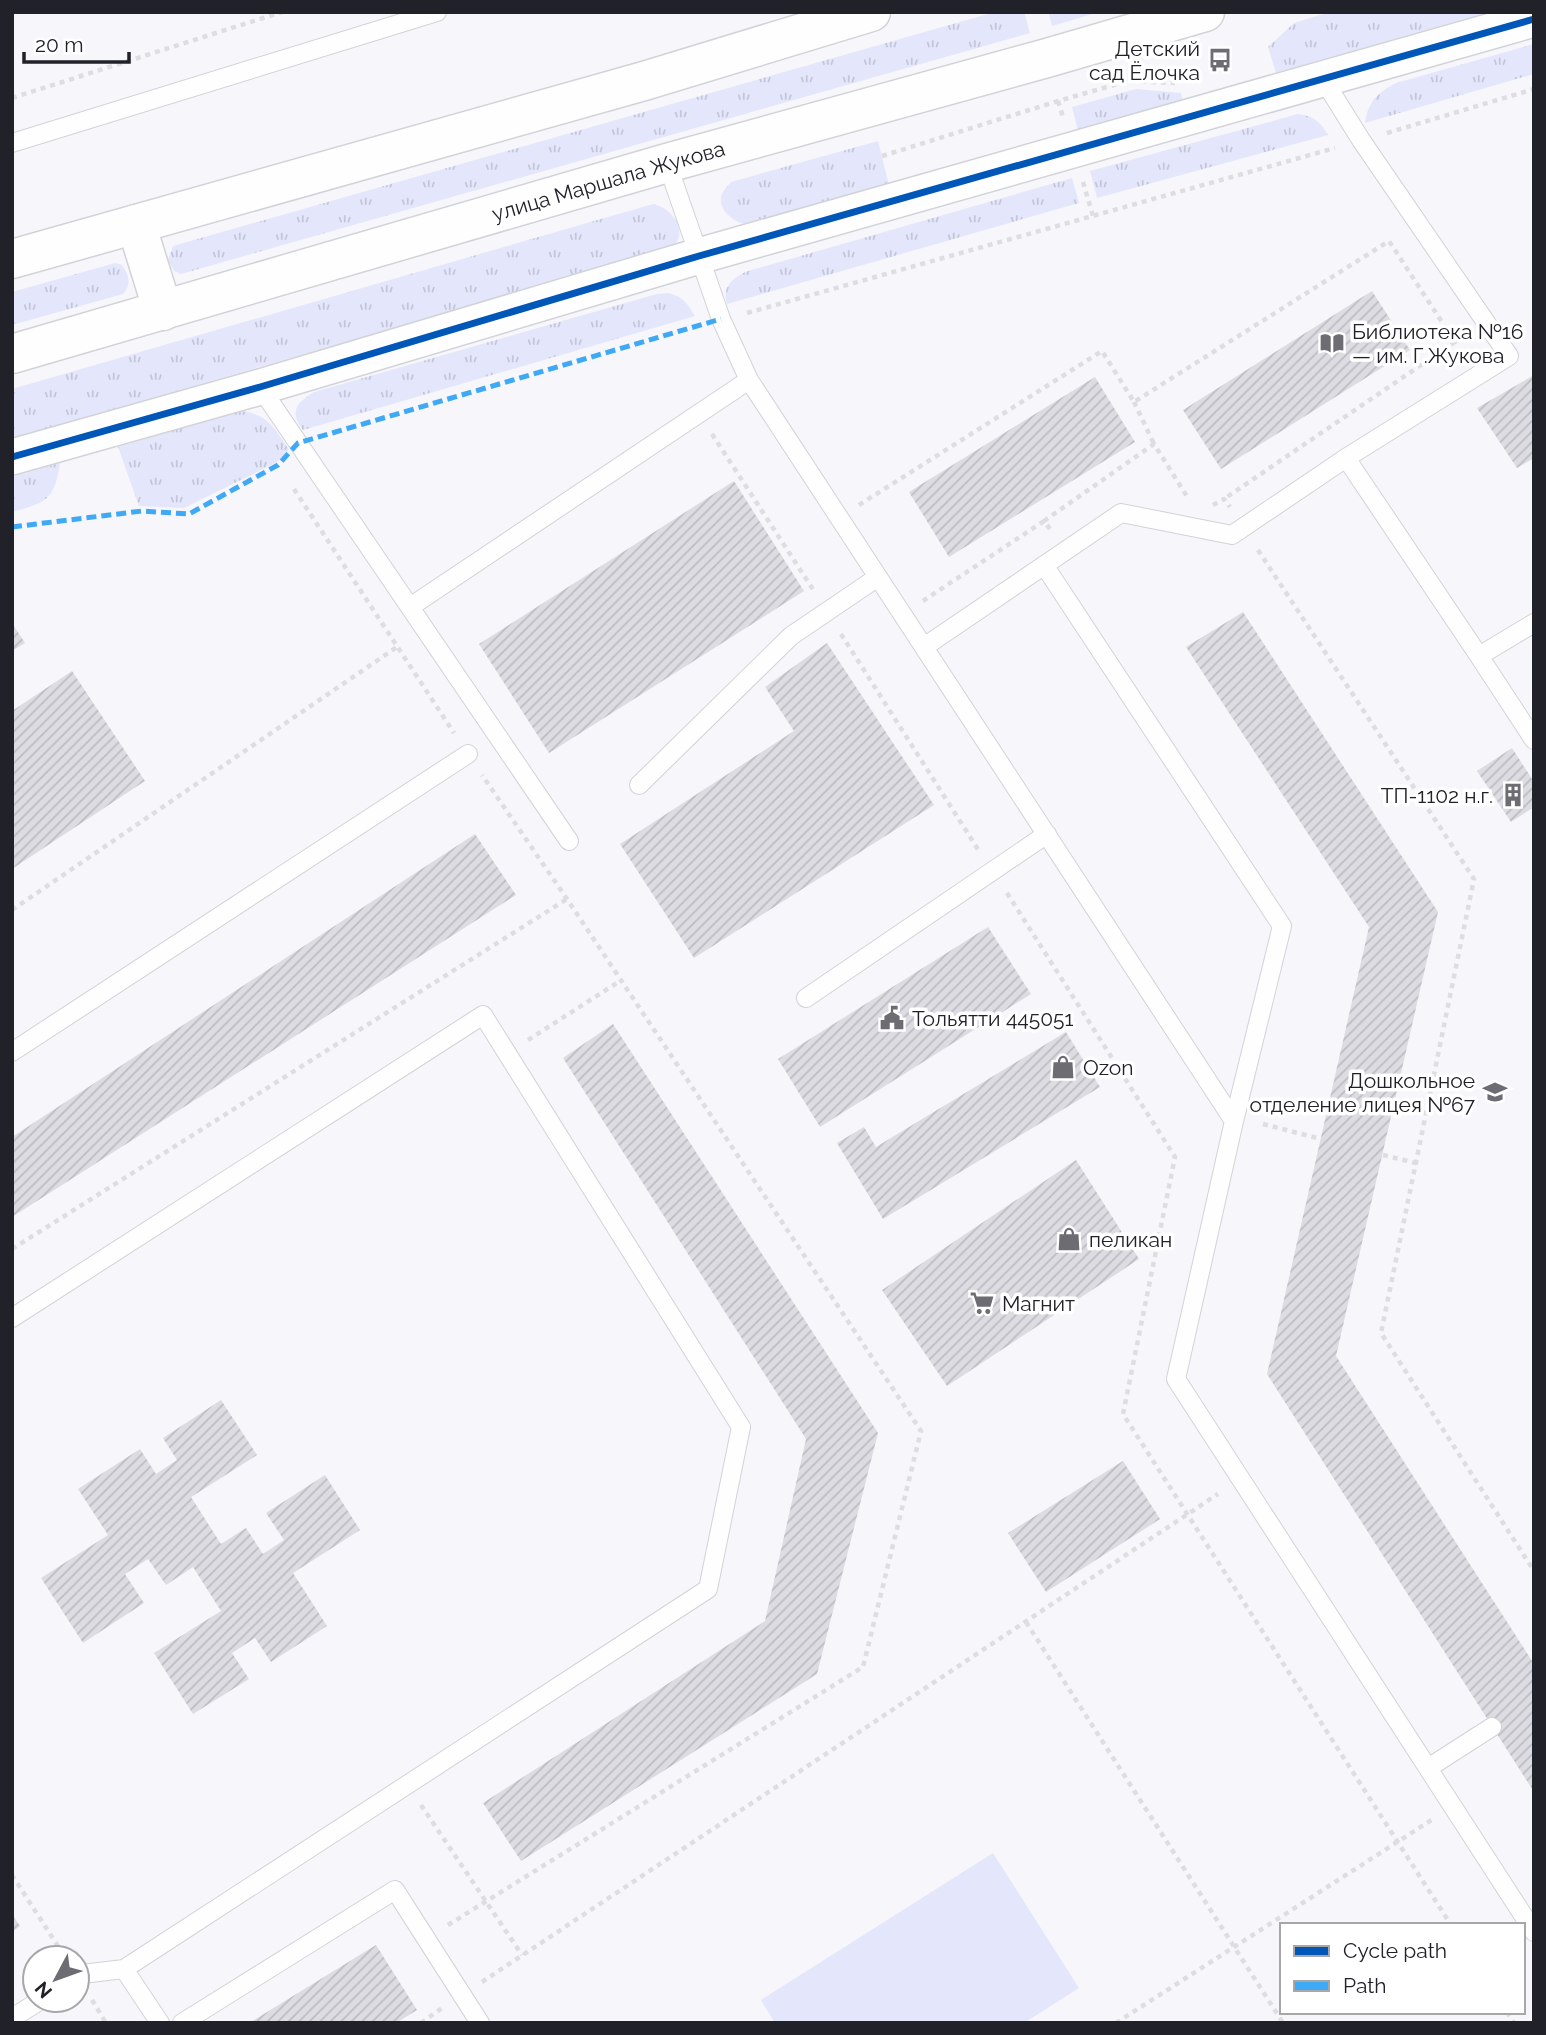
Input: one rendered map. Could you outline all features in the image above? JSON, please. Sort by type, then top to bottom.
[{"type":"main road","points":[[12,259],[644,81],[871,12]]},
{"type":"main road","name":"улица Маршала Жукова","points":[[12,354],[667,163],[1205,12]]},
{"type":"main road","points":[[136,224],[163,311]]},
{"type":"street","points":[[12,457],[260,387],[699,256],[1534,19]]},
{"type":"lane","points":[[12,143],[437,12]]},
{"type":"lane","points":[[924,647],[1121,513],[1231,536],[1346,458],[1509,356],[1361,140],[1323,79]]},
{"type":"lane","points":[[667,163],[721,319],[749,380],[1234,1121]]},
{"type":"lane","points":[[410,607],[749,380]]},
{"type":"lane","points":[[260,387],[569,841]]},
{"type":"lane","points":[[1346,458],[1534,740]]},
{"type":"lane","points":[[1044,565],[1282,926],[1234,1121],[1176,1379],[1534,1932]]},
{"type":"lane","points":[[639,785],[791,636],[878,577]]},
{"type":"lane","points":[[1479,656],[1534,623]]},
{"type":"lane","points":[[12,1052],[468,754]]},
{"type":"lane","points":[[806,998],[1047,834]]},
{"type":"lane","points":[[12,1318],[483,1015],[741,1427],[708,1588],[124,1969],[91,1973]]},
{"type":"lane","points":[[1428,1768],[1492,1727]]},
{"type":"lane","points":[[182,2023],[395,1890],[480,2023]]},
{"type":"lane","points":[[124,1969],[160,2023]]},
{"type":"path","points":[[12,99],[282,12]]},
{"type":"path","points":[[882,156],[1128,81],[1175,83],[1187,80]]},
{"type":"path","points":[[721,319],[1534,89]]},
{"type":"path","points":[[1134,402],[1389,241],[1455,342],[1207,509]]},
{"type":"path","points":[[856,507],[1102,351],[1134,402],[1154,444],[1191,503]]},
{"type":"path","points":[[699,414],[1175,1157],[1123,1414],[1450,1923]]},
{"type":"path","points":[[1044,521],[1154,444]]},
{"type":"path","points":[[1224,499],[1474,879],[1381,1332],[1534,1571]]},
{"type":"path","points":[[12,909],[397,647]]},
{"type":"path","points":[[12,1249],[567,899]]},
{"type":"path","points":[[528,1040],[620,981]]},
{"type":"path","points":[[1263,1124],[1321,1139]]},
{"type":"path","points":[[1383,1155],[1416,1163]]},
{"type":"path","points":[[421,2023],[1240,1479]]},
{"type":"path","points":[[1026,1622],[1283,2023]]},
{"type":"path","points":[[418,1801],[522,1955]]},
{"type":"path","points":[[1116,2023],[1453,1806]]},
{"type":"path","points":[[12,1875],[56,1944]]},
{"type":"green space","points":[[995,12],[1024,12],[1030,33],[181,274],[174,271],[168,260],[173,246]]},
{"type":"green space","points":[[1048,12],[1099,12],[1052,26]]},
{"type":"green space","points":[[1330,12],[1489,12],[1276,73],[1268,47],[1294,23]]},
{"type":"green space","points":[[1534,44],[1534,74],[1365,123],[1368,109],[1374,99],[1396,83]]},
{"type":"green space","points":[[1136,89],[1181,93],[1183,101],[1078,131],[1072,107]]},
{"type":"green space","points":[[1298,114],[1316,120],[1328,135],[1097,198],[1090,171]]},
{"type":"green space","points":[[878,141],[889,185],[749,225],[732,218],[721,204],[724,191],[731,182]]},
{"type":"green space","points":[[1072,178],[1079,203],[727,304],[726,293],[729,285],[745,272]]},
{"type":"green space","points":[[653,204],[667,211],[677,222],[679,236],[670,249],[12,438],[12,389]]},
{"type":"green space","points":[[115,263],[122,265],[128,276],[128,287],[123,294],[12,325],[12,292]]},
{"type":"green space","points":[[669,293],[685,302],[695,316],[303,430],[296,418],[296,408],[314,392],[657,294]]},
{"type":"green space","points":[[238,411],[263,418],[274,428],[289,450],[277,462],[184,508],[139,506],[118,447]]},
{"type":"green space","points":[[60,463],[55,485],[47,498],[12,512],[12,477]]},
{"type":"green space","points":[[993,1853],[1079,1988],[1024,2023],[775,2023],[761,2000]]},
{"type":"building","points":[[1372,291],[1410,350],[1221,469],[1183,410]]},
{"type":"building","points":[[1534,375],[1534,458],[1517,468],[1477,408]]},
{"type":"building","points":[[1095,377],[1135,442],[949,557],[909,492]]},
{"type":"building","points":[[734,481],[804,591],[549,753],[479,644]]},
{"type":"building","points":[[1243,612],[1438,912],[1336,1356],[1534,1664],[1534,1792],[1267,1374],[1369,927],[1186,647]]},
{"type":"building","points":[[12,623],[25,643],[12,651]]},
{"type":"building","points":[[827,643],[934,805],[694,958],[620,844],[794,731],[765,687]]},
{"type":"building","points":[[72,671],[145,781],[12,869],[12,711]]},
{"type":"building","name":"ТП-1102 н.г.","points":[[1512,748],[1534,782],[1534,807],[1511,822],[1477,771]]},
{"type":"building","points":[[475,834],[516,895],[12,1217],[12,1137]]},
{"type":"building","points":[[988,927],[1031,994],[820,1127],[778,1059]]},
{"type":"building","points":[[613,1024],[878,1433],[817,1674],[521,1861],[483,1803],[765,1621],[806,1439],[563,1058]]},
{"type":"building","points":[[1066,1032],[1100,1087],[883,1219],[837,1143],[864,1127],[876,1147]]},
{"type":"building","points":[[1076,1160],[1139,1259],[947,1386],[882,1290]]},
{"type":"building","points":[[221,1400],[257,1455],[191,1497],[221,1544],[246,1528],[263,1554],[284,1540],[266,1513],[325,1475],[360,1530],[293,1573],[327,1626],[271,1662],[255,1638],[232,1653],[249,1679],[193,1714],[154,1653],[221,1611],[193,1567],[166,1585],[148,1559],[125,1574],[144,1603],[83,1643],[41,1578],[108,1535],[78,1489],[140,1449],[156,1474],[177,1460],[163,1438]]},
{"type":"building","points":[[1123,1461],[1160,1519],[1046,1592],[1008,1533]]},
{"type":"building","points":[[12,1914],[20,1926],[12,1932]]},
{"type":"building","points":[[376,1945],[417,2010],[396,2023],[249,2023]]},
{"type":"marked path","points":[[12,527],[142,511],[189,514],[278,465],[298,443],[721,319]]},
{"type":"cycle path","points":[[12,457],[260,387],[699,256],[1534,19]]},
{"type":"place","name":"Детский сад Ёлочка","points":[[1220,60]]},
{"type":"place","name":"Библиотека №16 — им. Г.Жукова","points":[[1332,343]]},
{"type":"place","name":"ТП-1102 н.г.","points":[[1513,795]]},
{"type":"place","name":"Тольятти 445051","points":[[892,1018]]},
{"type":"place","name":"Ozon","points":[[1063,1067]]},
{"type":"place","name":"Дошкольное отделение лицея №67","points":[[1495,1092]]},
{"type":"place","name":"пеликан","points":[[1069,1239]]},
{"type":"place","name":"Магнит","points":[[982,1303]]}]
